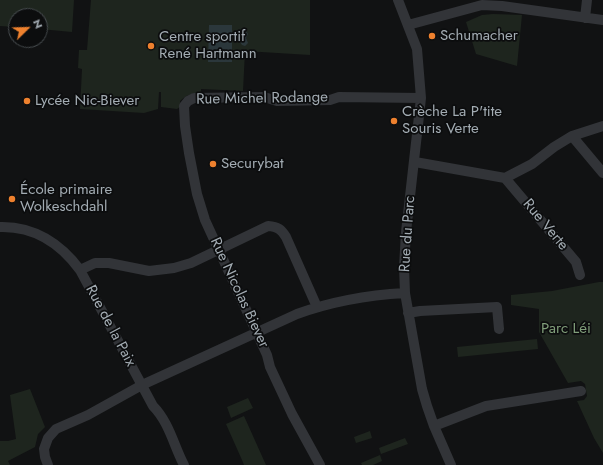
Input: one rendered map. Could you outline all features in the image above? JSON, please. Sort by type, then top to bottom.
[{"type":"street","name":"Rue du Parc","points":[[398,0],[418,56],[421,98],[406,232],[404,267],[405,293],[422,389],[447,463]]},
{"type":"street","points":[[585,18],[586,0]]},
{"type":"street","points":[[408,25],[482,5],[502,6],[603,20]]},
{"type":"street","name":"Rue Michel Rodange","points":[[184,112],[184,106],[188,101],[194,98],[264,97],[277,101],[330,100],[339,97],[421,98]]},
{"type":"street","name":"Rue Nicolas Biever","points":[[184,112],[185,126],[197,194],[205,220],[267,355],[270,367],[292,414],[320,465]]},
{"type":"street","points":[[415,162],[505,178],[532,164],[554,146],[572,136],[603,126]]},
{"type":"street","points":[[572,136],[603,172]]},
{"type":"street","name":"Rue Verte","points":[[505,178],[576,262],[580,275]]},
{"type":"street","points":[[80,270],[95,263],[109,263],[149,271],[174,268],[191,263],[268,226],[277,227],[286,237],[317,307]]},
{"type":"street","name":"Rue de la Paix","points":[[0,227],[23,229],[48,239],[72,259],[80,270],[153,406],[158,411],[175,443],[178,454],[184,465]]},
{"type":"street","points":[[48,465],[44,449],[48,438],[56,429],[88,415],[142,385],[256,331],[317,307],[350,300],[405,293]]},
{"type":"street","points":[[408,313],[497,307],[499,329]]},
{"type":"street","points":[[434,426],[486,406],[581,391]]},
{"type":"green space","points":[[0,0],[74,0],[72,32],[48,30],[48,8],[8,8],[8,26],[0,26]]},
{"type":"green space","points":[[91,0],[310,0],[310,55],[245,51],[243,91],[201,89],[201,93],[195,93],[182,99],[180,101],[180,107],[177,109],[161,107],[161,92],[159,92],[158,109],[144,113],[80,109],[82,69],[78,68],[79,50],[87,50]]},
{"type":"green space","points":[[482,15],[522,15],[517,66],[476,54],[466,22]]},
{"type":"green space","name":"Parc Léi","points":[[603,282],[603,453],[594,438],[577,401],[584,400],[587,396],[585,384],[581,381],[568,383],[539,332],[539,309],[511,305],[511,295],[552,291]]},
{"type":"green space","points":[[537,339],[538,349],[458,357],[457,347]]},
{"type":"green space","points":[[30,389],[45,427],[38,434],[35,447],[8,461],[10,465],[0,465],[0,441],[16,439],[10,395]]},
{"type":"green space","points":[[248,398],[253,408],[231,418],[227,407]]},
{"type":"green space","points":[[244,416],[266,465],[244,465],[226,424]]},
{"type":"green space","points":[[370,431],[372,438],[356,443],[354,437]]},
{"type":"green space","points":[[405,438],[408,444],[381,454],[379,448]]},
{"type":"green space","points":[[380,455],[382,461],[373,465],[362,465],[361,463]]},
{"type":"shaded area","points":[[209,25],[232,25],[232,62],[208,62]]},
{"type":"shaded area","points":[[242,31],[246,31],[248,34],[246,38],[248,43],[245,46],[240,42],[243,38],[240,35]]},
{"type":"place","name":"Schumacher","points":[[432,36]]},
{"type":"place","name":"Centre sportif René Hartmann","points":[[151,46]]},
{"type":"place","name":"Lycée Nic-Biever","points":[[27,101]]},
{"type":"place","name":"Crèche La P'tite Souris Verte","points":[[394,121]]},
{"type":"place","name":"Securybat","points":[[213,164]]},
{"type":"place","name":"École primaire Wolkeschdahl","points":[[12,199]]}]
